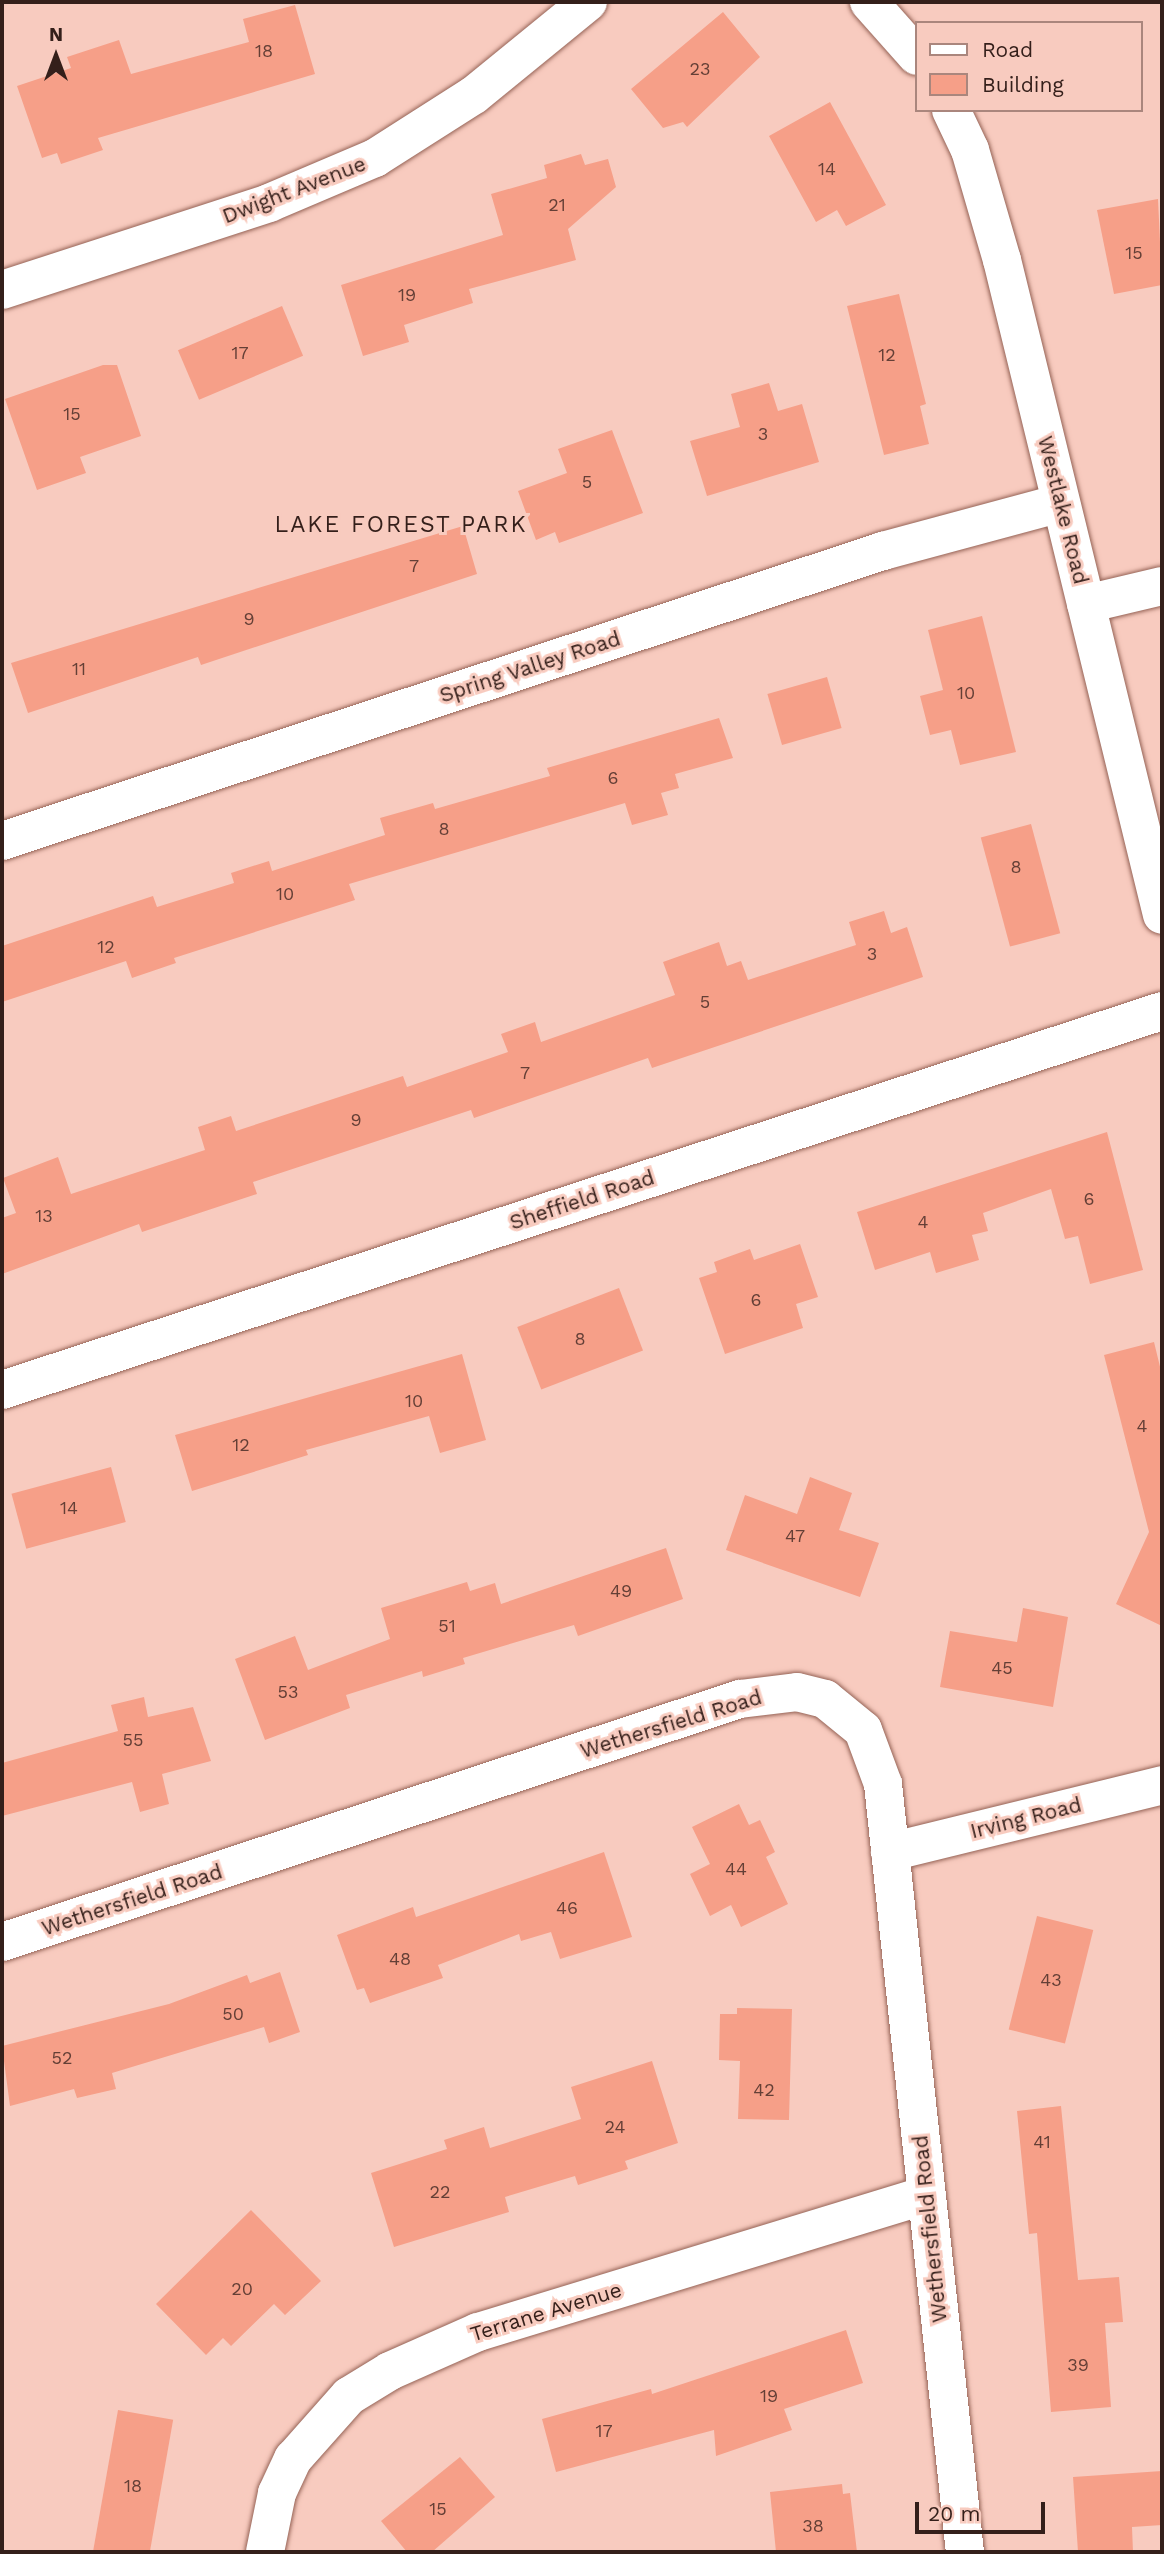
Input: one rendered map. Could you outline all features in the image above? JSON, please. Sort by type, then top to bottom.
[{"type":"street","name":"Dwight Avenue","points":[[2,290],[269,203],[375,158],[474,94],[588,2]]},
{"type":"street","points":[[869,2],[916,55]]},
{"type":"street","name":"Westlake Road","points":[[952,112],[987,202],[1162,915]]},
{"type":"street","name":"Spring Valley Road","points":[[2,841],[883,551],[1062,503]]},
{"type":"street","points":[[1086,604],[1162,586]]},
{"type":"street","name":"Sheffield Road","points":[[2,1390],[1162,1010]]},
{"type":"street","name":"Wethersfield Road","points":[[2,1942],[769,1694],[825,1699],[863,1730],[883,1783],[965,2552]]},
{"type":"street","name":"Irving Road","points":[[890,1852],[1162,1785]]},
{"type":"street","name":"Terrane Avenue","points":[[265,2552],[277,2493],[293,2459],[349,2396],[390,2371],[478,2332],[927,2194]]},
{"type":"building","points":[[295,5],[315,74],[98,138],[103,150],[61,164],[57,153],[42,158],[17,86],[71,68],[67,57],[119,40],[131,74],[249,42],[243,19]]},
{"type":"building","points":[[723,12],[760,57],[687,127],[683,122],[663,128],[631,89]]},
{"type":"building","points":[[830,102],[886,205],[846,226],[837,210],[816,222],[769,136]]},
{"type":"building","points":[[581,154],[585,165],[608,159],[616,187],[568,229],[576,260],[469,289],[473,303],[404,325],[409,342],[363,356],[341,285],[503,235],[491,194],[547,178],[544,165]]},
{"type":"building","points":[[1158,199],[1162,285],[1114,294],[1097,210]]},
{"type":"building","points":[[899,294],[926,404],[920,406],[929,444],[884,455],[847,306]]},
{"type":"building","points":[[282,306],[303,356],[199,400],[178,350]]},
{"type":"building","points":[[103,365],[117,365],[141,436],[80,457],[86,473],[37,490],[5,399]]},
{"type":"building","points":[[769,383],[778,411],[802,404],[819,462],[707,496],[690,441],[740,427],[731,394]]},
{"type":"building","points":[[612,430],[643,513],[559,543],[555,532],[536,540],[518,491],[567,473],[558,449]]},
{"type":"building","points":[[463,526],[477,574],[201,665],[198,657],[28,713],[11,663]]},
{"type":"building","points":[[982,616],[1016,752],[960,765],[951,730],[930,735],[920,696],[943,690],[928,630]]},
{"type":"building","points":[[827,677],[842,728],[782,745],[767,694]]},
{"type":"building","points":[[719,718],[733,758],[675,774],[679,788],[661,793],[668,815],[632,825],[625,803],[349,884],[355,900],[174,958],[176,963],[132,978],[126,961],[2,1002],[2,946],[153,896],[157,907],[234,883],[231,873],[269,861],[272,871],[385,835],[380,818],[433,803],[435,809],[550,776],[547,768]]},
{"type":"building","points":[[1031,824],[1060,933],[1010,947],[981,837]]},
{"type":"building","points":[[884,911],[891,933],[907,927],[923,977],[652,1068],[648,1058],[474,1118],[471,1110],[253,1182],[257,1194],[142,1232],[139,1224],[2,1274],[2,1218],[16,1213],[3,1178],[58,1157],[71,1194],[205,1150],[198,1127],[231,1116],[236,1131],[403,1076],[407,1087],[508,1052],[501,1034],[535,1022],[541,1042],[675,995],[663,962],[719,942],[727,966],[741,961],[748,980],[856,945],[849,922]]},
{"type":"building","points":[[1107,1132],[1143,1270],[1090,1284],[1078,1236],[1065,1239],[1051,1189],[983,1213],[988,1231],[972,1235],[979,1260],[936,1273],[930,1252],[875,1270],[857,1212]]},
{"type":"building","points":[[800,1244],[818,1297],[796,1304],[803,1328],[725,1354],[699,1278],[717,1272],[714,1262],[750,1249],[754,1260]]},
{"type":"building","points":[[619,1288],[643,1351],[541,1390],[517,1327]]},
{"type":"building","points":[[1154,1342],[1162,1375],[1162,1626],[1116,1604],[1149,1532],[1104,1355]]},
{"type":"building","points":[[462,1354],[486,1440],[440,1453],[429,1416],[306,1450],[308,1455],[192,1491],[175,1435]]},
{"type":"building","points":[[111,1467],[126,1522],[26,1549],[12,1494]]},
{"type":"building","points":[[810,1477],[852,1493],[839,1530],[879,1543],[860,1597],[726,1550],[745,1495],[797,1514]]},
{"type":"building","points":[[666,1548],[683,1599],[578,1636],[574,1625],[463,1658],[465,1664],[423,1677],[422,1671],[346,1695],[350,1708],[265,1740],[235,1659],[295,1636],[308,1670],[390,1639],[381,1608],[467,1582],[470,1591],[495,1583],[501,1604]]},
{"type":"building","points":[[1023,1608],[1068,1617],[1053,1707],[940,1687],[950,1631],[1017,1642]]},
{"type":"building","points":[[144,1697],[148,1717],[193,1707],[211,1761],[162,1774],[169,1804],[140,1812],[132,1782],[2,1816],[2,1763],[118,1731],[111,1705]]},
{"type":"building","points":[[739,1804],[749,1825],[760,1820],[775,1852],[766,1857],[788,1904],[741,1927],[731,1905],[710,1916],[690,1874],[710,1864],[692,1827]]},
{"type":"building","points":[[604,1852],[632,1937],[560,1959],[551,1932],[521,1941],[519,1934],[438,1965],[443,1978],[370,2003],[364,1988],[357,1990],[337,1935],[413,1907],[416,1917]]},
{"type":"building","points":[[1037,1916],[1093,1930],[1065,2044],[1009,2030]]},
{"type":"building","points":[[280,1972],[300,2032],[269,2043],[264,2027],[112,2073],[116,2089],[77,2098],[74,2089],[10,2106],[2,2046],[169,2004],[247,1975],[250,1983]]},
{"type":"building","points":[[737,2008],[792,2009],[789,2120],[738,2119],[740,2061],[719,2060],[720,2014],[737,2014]]},
{"type":"building","points":[[652,2061],[678,2143],[625,2161],[628,2169],[578,2185],[575,2176],[505,2197],[509,2212],[394,2247],[371,2173],[447,2149],[444,2140],[484,2127],[490,2148],[581,2119],[571,2087]]},
{"type":"building","points":[[1061,2106],[1078,2280],[1119,2277],[1123,2322],[1105,2323],[1111,2407],[1051,2412],[1037,2233],[1029,2234],[1017,2111]]},
{"type":"building","points":[[251,2210],[321,2281],[285,2315],[274,2304],[231,2346],[223,2338],[206,2355],[156,2304]]},
{"type":"building","points":[[846,2330],[863,2383],[784,2409],[792,2430],[716,2456],[714,2430],[556,2472],[542,2419],[651,2389],[652,2394]]},
{"type":"building","points":[[118,2410],[173,2420],[150,2552],[93,2552]]},
{"type":"building","points":[[460,2457],[495,2497],[432,2552],[407,2552],[381,2521]]},
{"type":"building","points":[[1162,2471],[1162,2525],[1132,2527],[1133,2552],[1078,2552],[1073,2477]]},
{"type":"building","points":[[842,2484],[843,2494],[850,2493],[857,2552],[776,2552],[770,2492]]},
{"type":"district","name":"LAKE FOREST PARK","points":[[401,525]]}]
